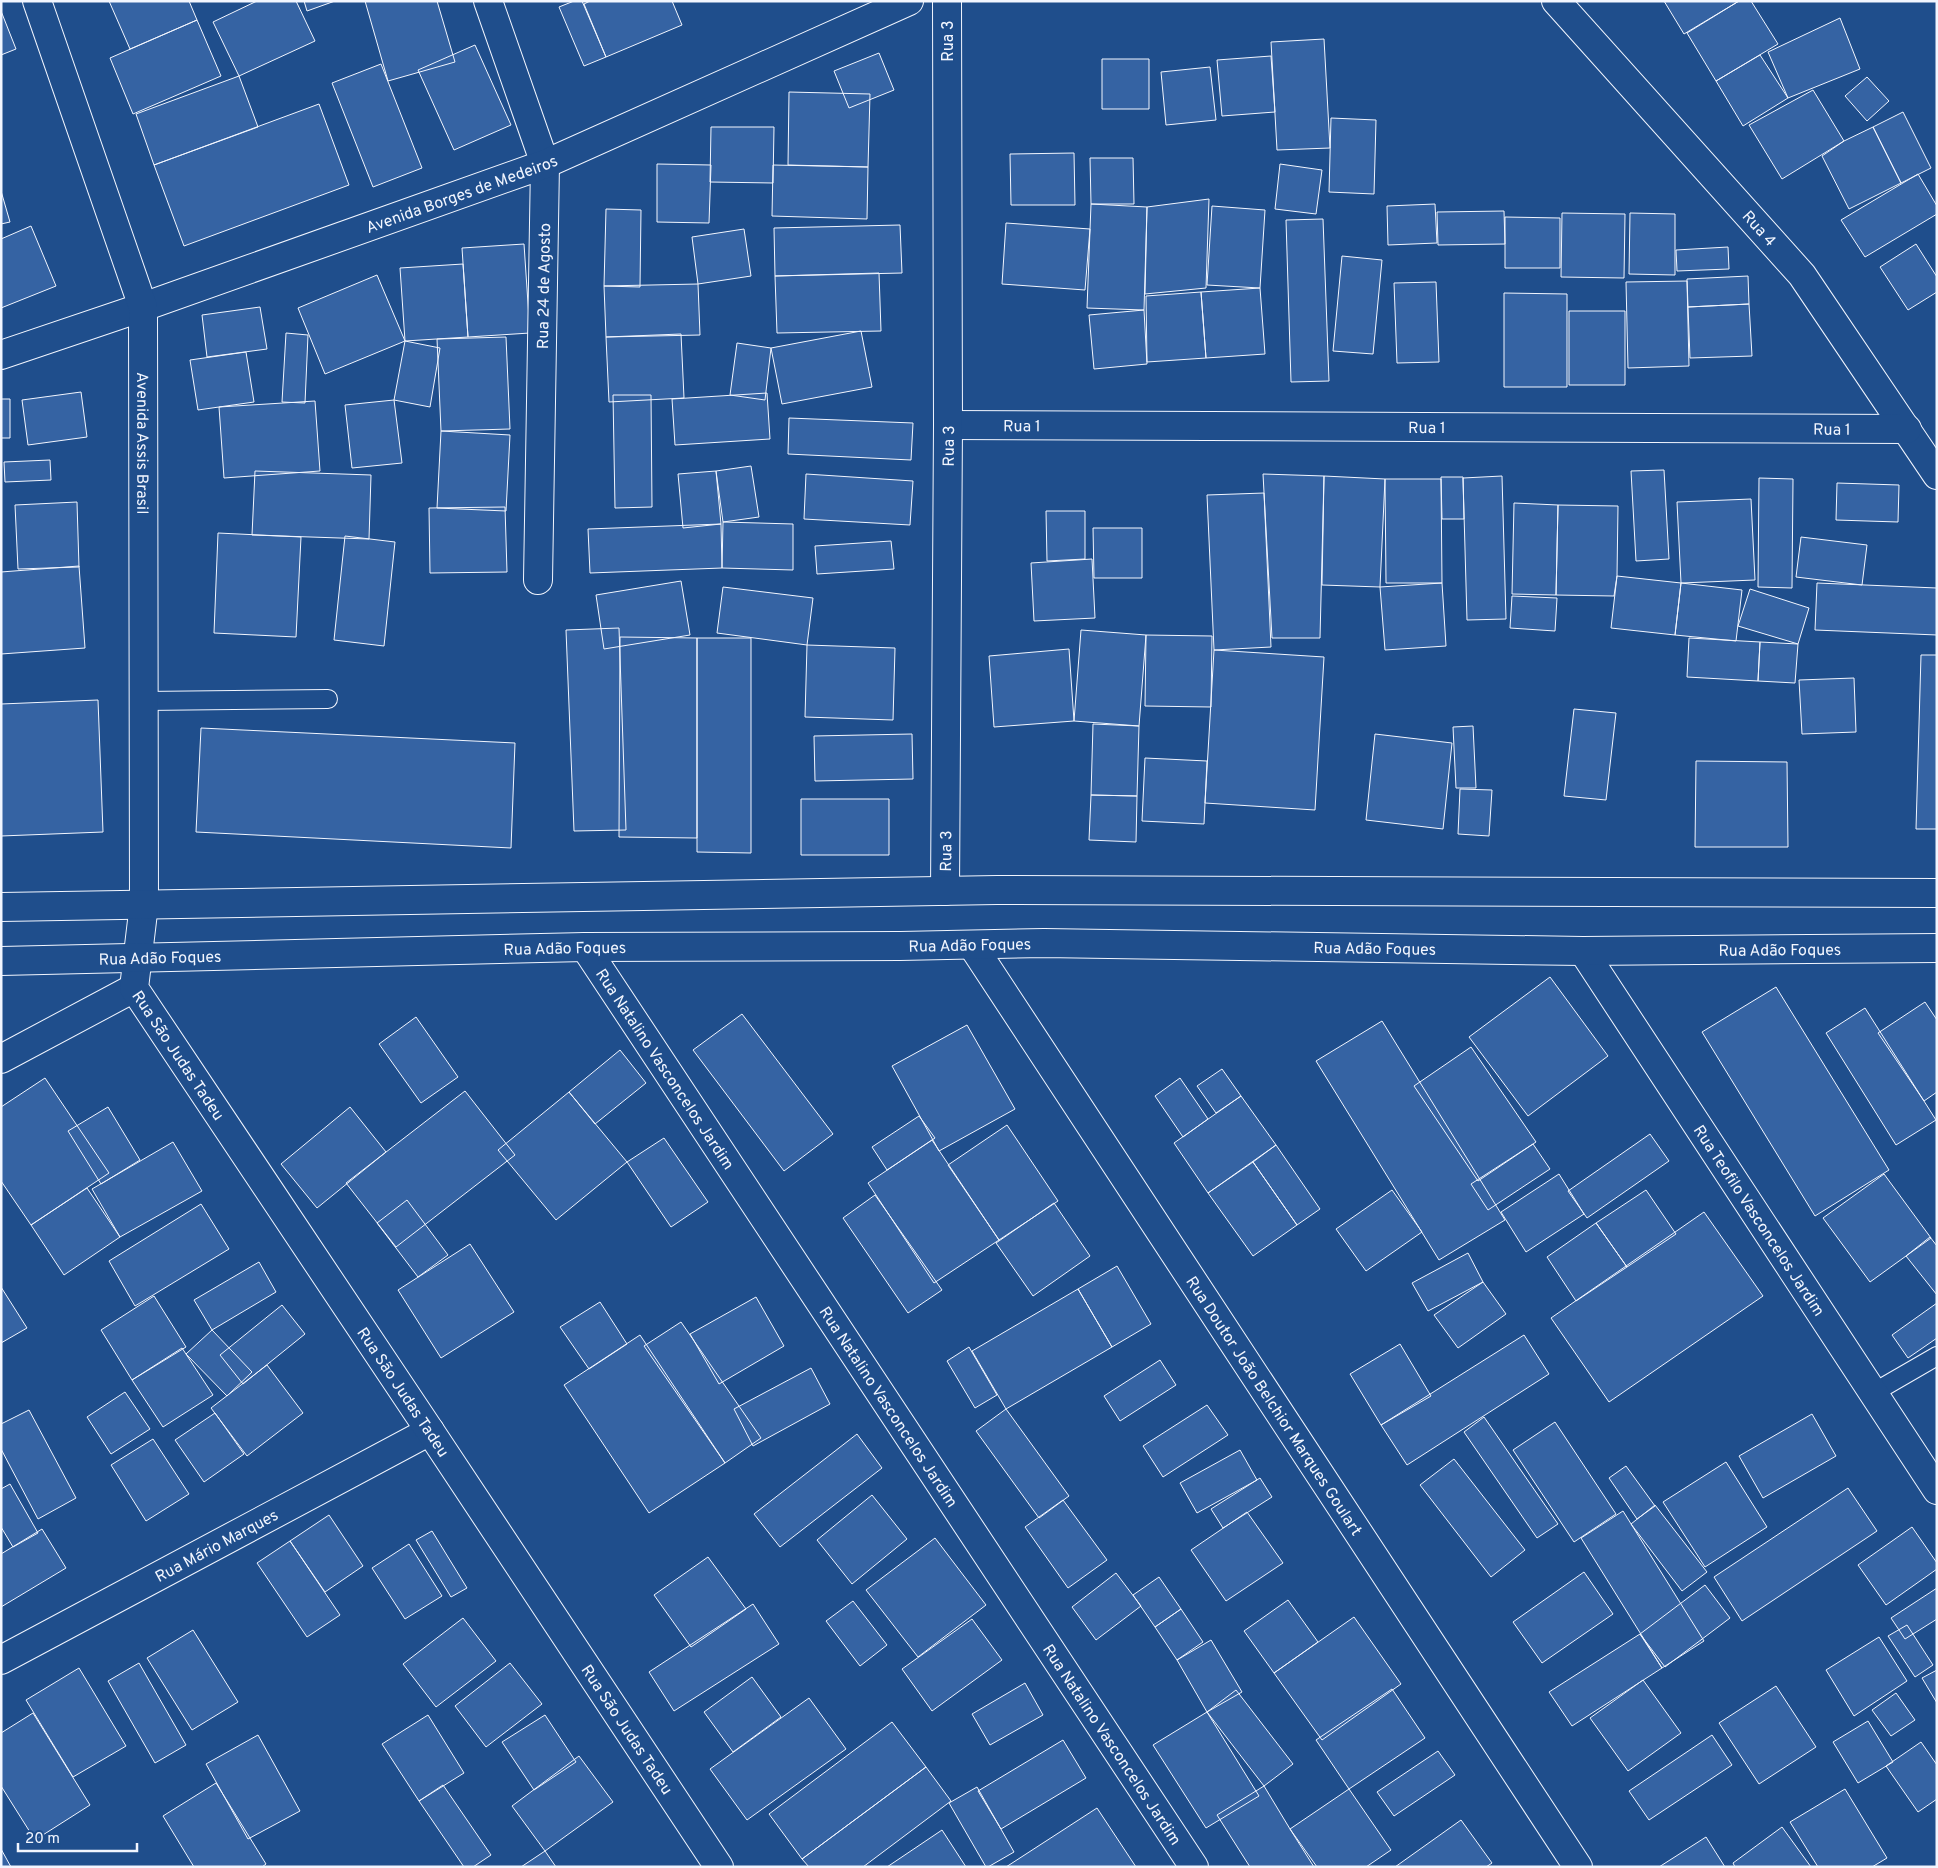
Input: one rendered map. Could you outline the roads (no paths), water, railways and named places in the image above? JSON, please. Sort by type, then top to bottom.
[{"type":"street","name":"Avenida Assis Brasil","points":[[37,1],[143,307],[144,904]]},
{"type":"street","name":"Rua 24 de Agosto","points":[[488,1],[545,164],[538,580]]},
{"type":"street","name":"Avenida Borges de Medeiros","points":[[1,355],[143,307],[545,164],[909,1]]},
{"type":"street","name":"Rua 3","points":[[945,891],[948,425],[947,1]]},
{"type":"street","name":"Rua 4","points":[[1556,1],[1802,275],[1937,475]]},
{"type":"street","name":"Rua 1","points":[[948,425],[1907,429]]},
{"type":"street","points":[[1,907],[945,891],[1937,893]]},
{"type":"street","name":"Rua São Judas Tadeu","points":[[144,904],[134,988],[719,1867]]},
{"type":"street","name":"Rua Adão Foques","points":[[1,961],[585,947],[1044,943],[1583,951],[1937,948]]},
{"type":"street","name":"Rua Doutor João Belchior Marques Goulart","points":[[972,945],[1578,1867]]},
{"type":"street","name":"Rua Natalino Vasconcelos Jardim","points":[[585,947],[1194,1867]]},
{"type":"street","name":"Rua Teofilo Vasconcelos Jardim","points":[[1583,951],[1937,1490]]},
{"type":"street","points":[[1,1059],[134,988]]},
{"type":"street","name":"Rua Mário Marques","points":[[1,1660],[430,1431]]},
{"type":"lane","points":[[144,702],[328,699]]},
{"type":"lane","points":[[1873,1393],[1937,1356]]}]
